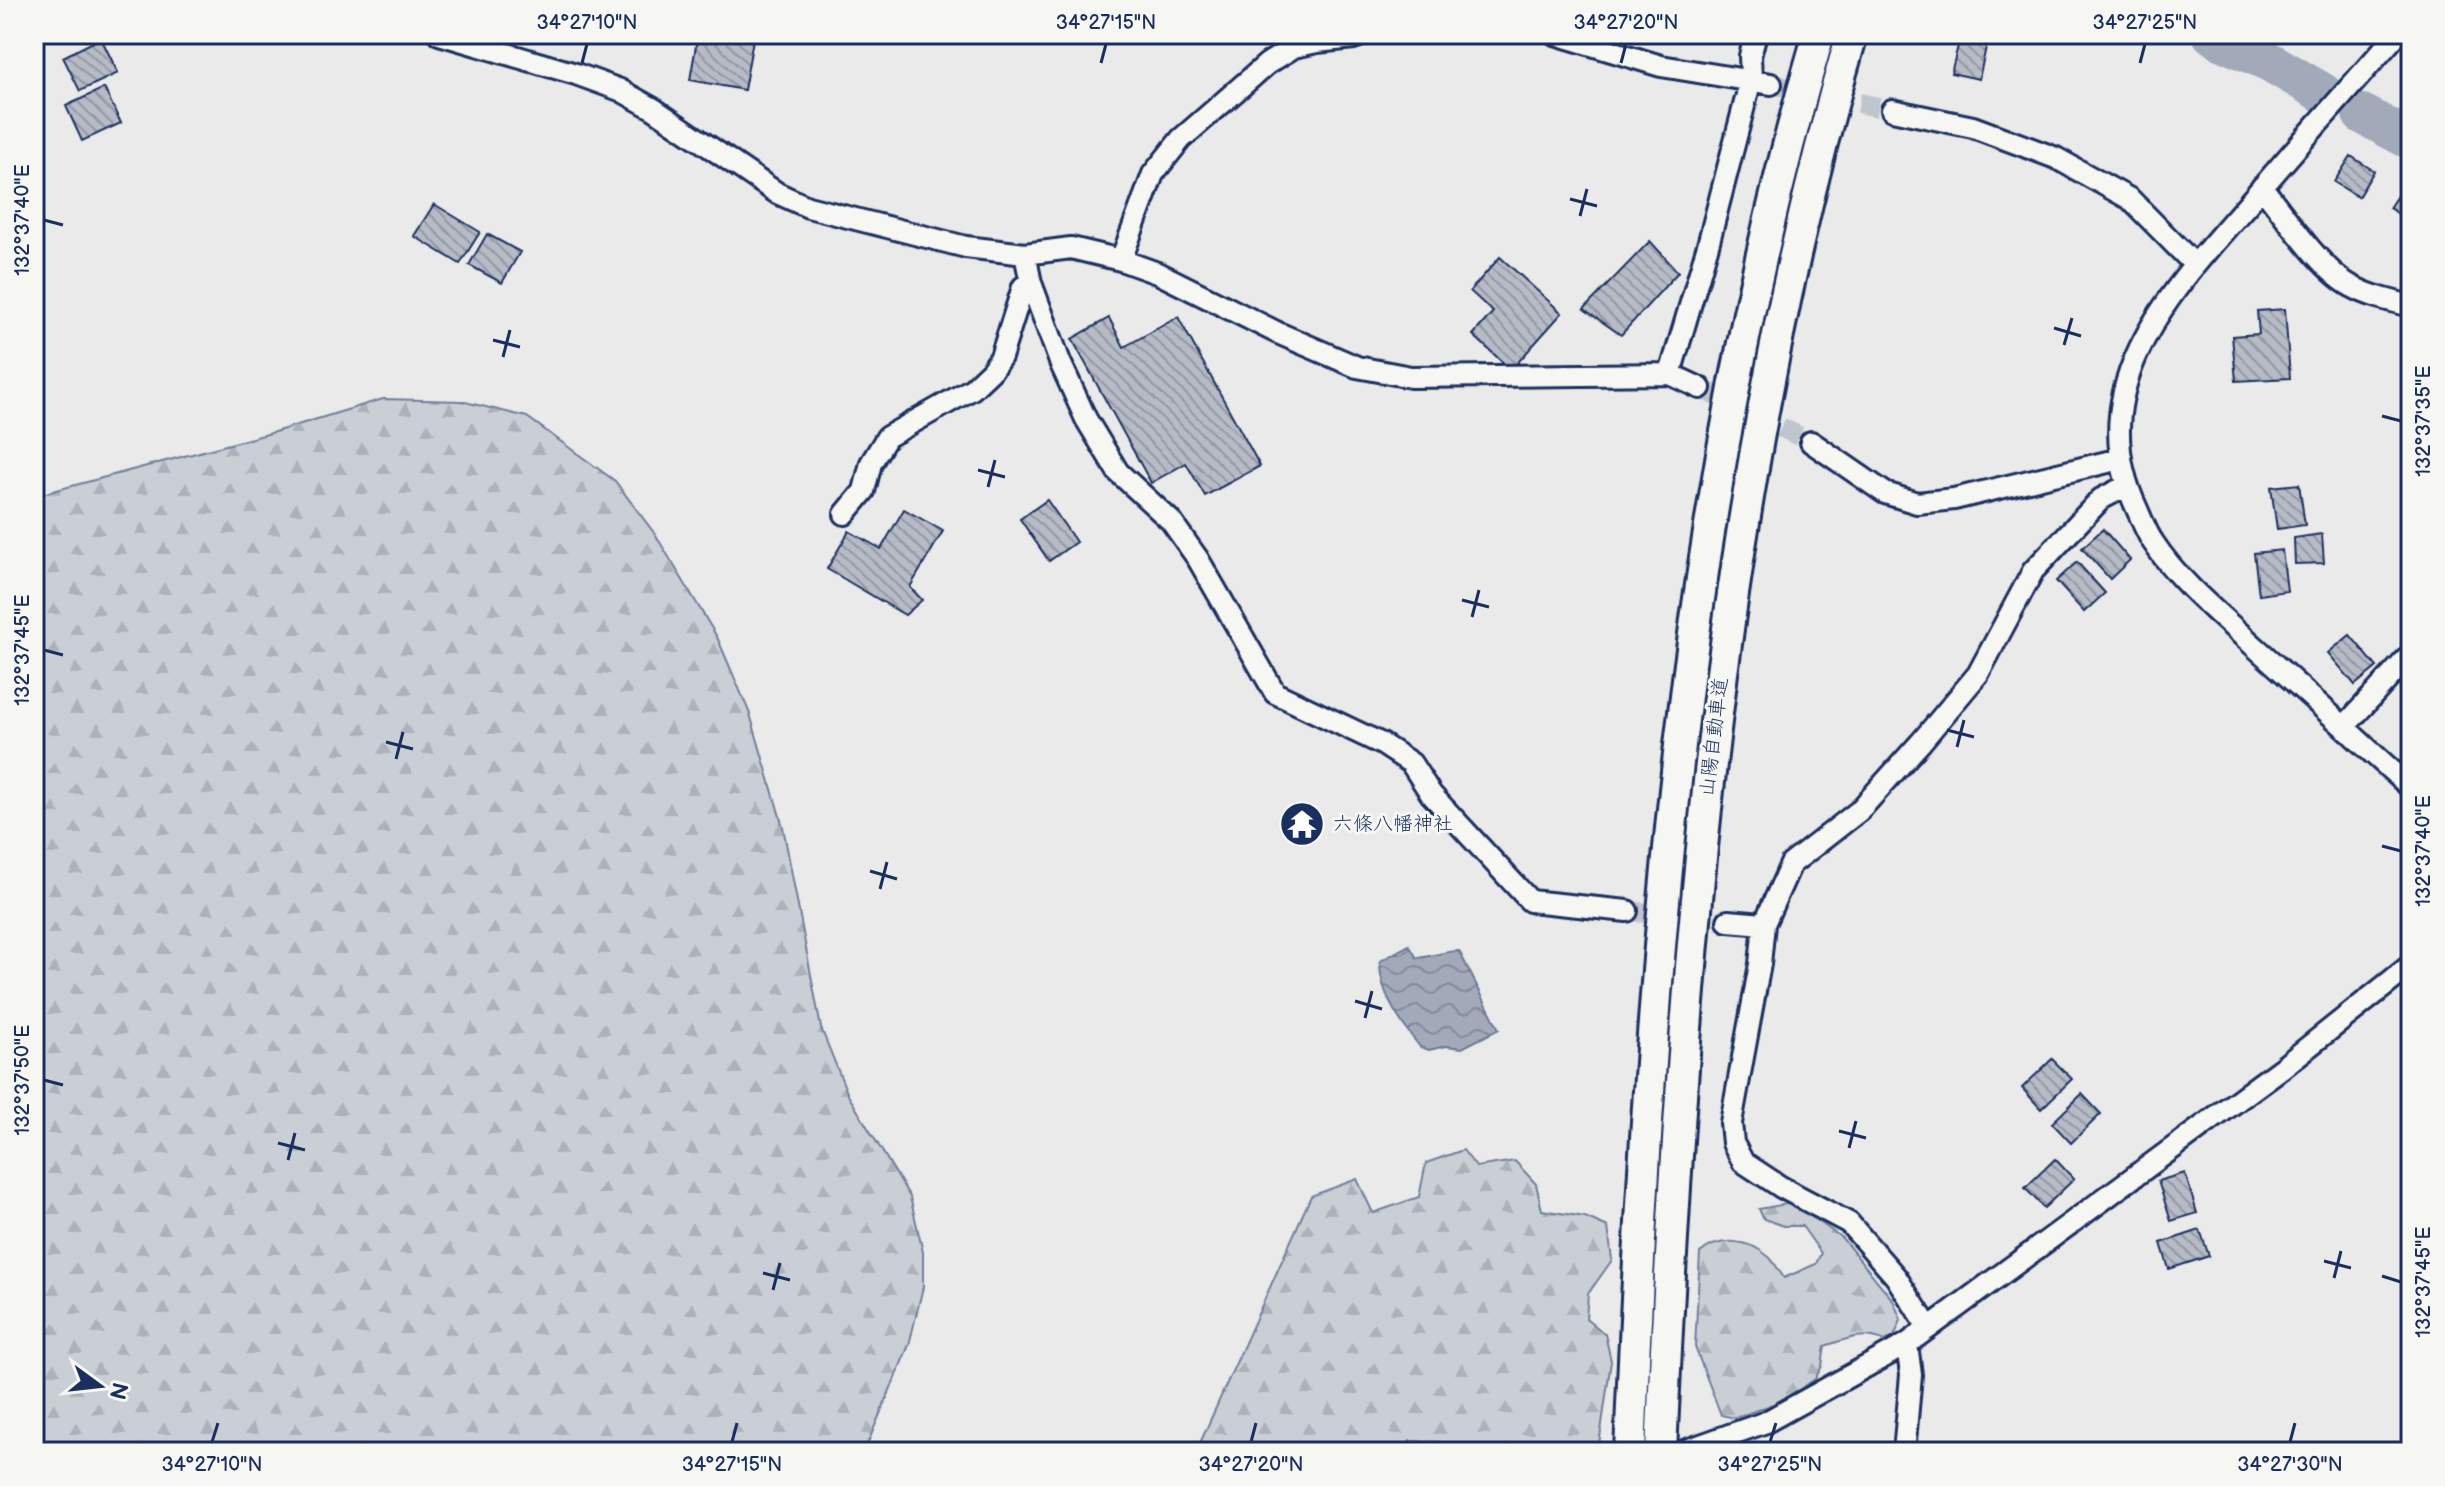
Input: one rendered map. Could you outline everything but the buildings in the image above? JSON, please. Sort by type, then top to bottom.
[{"type":"highway","name":"山陽自動車道","points":[[1630,1452],[1640,1209],[1657,959],[1706,548],[1728,415],[1816,34]]},
{"type":"highway","name":"山陽自動車道","points":[[1661,1452],[1672,1212],[1689,965],[1713,733],[1761,426],[1788,289],[1851,40]]},
{"type":"street","points":[[439,34],[620,90],[654,109],[777,193],[808,207],[966,247],[1025,254],[1071,248],[1121,260],[1160,274],[1278,333],[1357,367],[1411,377],[1670,374],[1700,388]]},
{"type":"street","points":[[1121,260],[1153,174],[1181,139],[1267,64],[1294,47],[1364,34]]},
{"type":"street","points":[[1555,34],[1661,66],[1761,82]]},
{"type":"street","points":[[1670,374],[1761,82],[1750,56],[1756,34]]},
{"type":"street","points":[[2397,34],[2160,309],[2137,349],[2123,389],[2119,427],[2120,459],[2126,486],[2152,541],[2172,566],[2205,601],[2411,788]]},
{"type":"street","points":[[1892,110],[1973,127],[2056,158],[2130,199],[2195,265]]},
{"type":"street","points":[[2262,187],[2322,261],[2349,285],[2411,306]]},
{"type":"street","points":[[1025,254],[1031,283],[1060,362],[1086,419],[1118,472],[1171,521],[1198,559],[1275,693],[1382,744],[1411,763],[1431,794],[1530,901],[1627,911]]},
{"type":"street","points":[[845,514],[864,491],[871,463],[887,437],[972,389],[991,371],[1001,357],[1023,287],[1031,283]]},
{"type":"street","points":[[1811,442],[1885,493],[1917,503],[1954,499],[2120,459]]},
{"type":"street","points":[[1928,1327],[1896,1277],[1849,1223],[1781,1187],[1743,1162],[1733,1143],[1731,1123],[1760,964],[1764,924],[1791,864],[1859,811],[1978,674],[2033,571],[2101,499],[2126,486]]},
{"type":"street","points":[[2344,727],[2411,654]]},
{"type":"street","points":[[1728,921],[1764,924]]},
{"type":"street","points":[[1684,1451],[1766,1422],[1907,1344],[2283,1067],[2411,965]]},
{"type":"street","points":[[1904,1452],[1911,1375],[1907,1344]]},
{"type":"green space","points":[[383,399],[461,401],[527,417],[615,481],[655,534],[717,637],[750,714],[783,827],[821,1028],[848,1095],[910,1197],[923,1252],[923,1287],[909,1345],[864,1452],[34,1452],[34,496],[271,433]]},
{"type":"green space","points":[[1463,1150],[1476,1167],[1515,1161],[1536,1184],[1542,1210],[1585,1217],[1608,1227],[1612,1260],[1588,1294],[1586,1318],[1605,1334],[1611,1361],[1598,1452],[1437,1452],[1439,1442],[1410,1441],[1403,1452],[1196,1452],[1311,1196],[1357,1179],[1373,1213],[1419,1197],[1426,1163]]},
{"type":"green space","points":[[1792,1203],[1842,1238],[1893,1300],[1901,1320],[1894,1337],[1885,1341],[1862,1336],[1825,1346],[1822,1366],[1815,1379],[1782,1401],[1735,1418],[1721,1415],[1695,1347],[1700,1253],[1716,1244],[1744,1243],[1769,1257],[1784,1278],[1816,1264],[1821,1253],[1802,1226],[1784,1226],[1764,1219],[1759,1209]]},
{"type":"water","points":[[1409,945],[1417,958],[1459,951],[1499,1029],[1462,1048],[1446,1046],[1429,1050],[1420,1047],[1392,1007],[1381,973],[1380,961]]},
{"type":"waterway","points":[[2212,34],[2270,62],[2323,93]]},
{"type":"waterway","points":[[2362,114],[2411,140]]},
{"type":"tunnel","points":[[1771,84],[1892,110]]},
{"type":"tunnel","points":[[1700,388],[1811,442]]},
{"type":"tunnel","points":[[1627,911],[1728,921]]},
{"type":"place","name":"六條八幡神社","points":[[1302,824]]}]
